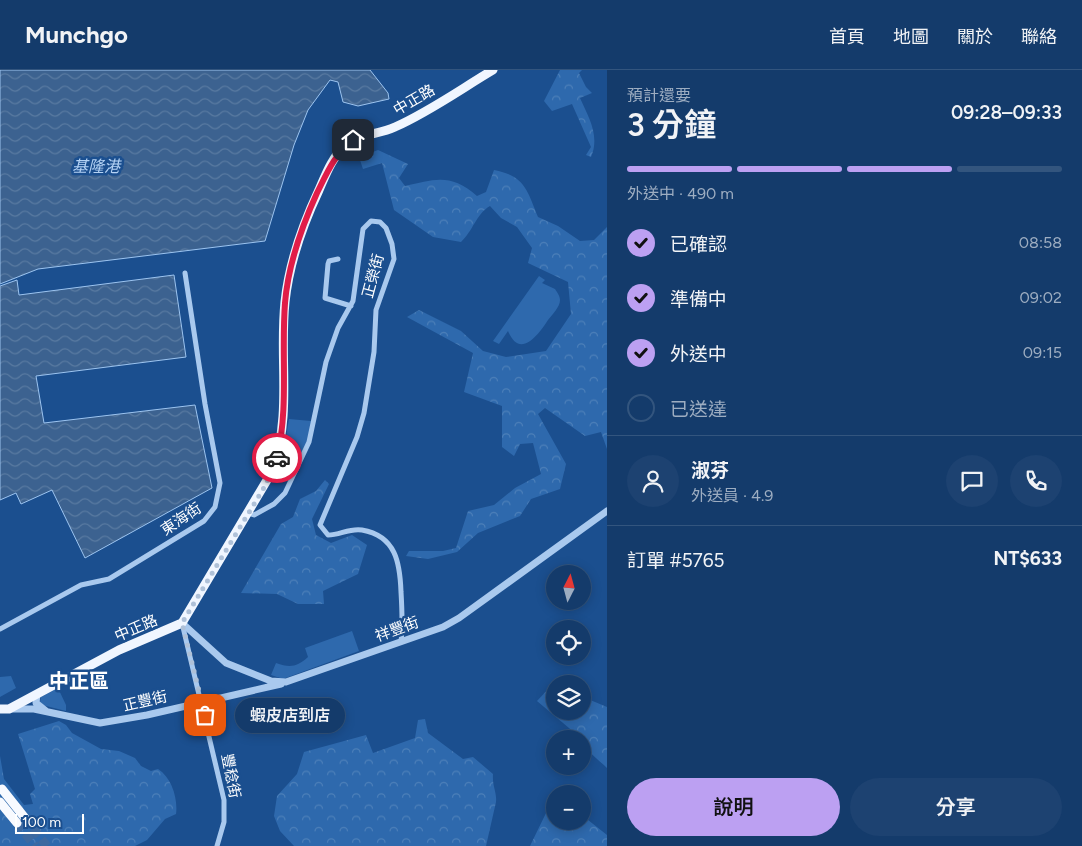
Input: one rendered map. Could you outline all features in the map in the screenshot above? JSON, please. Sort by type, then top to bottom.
[{"type":"highway","points":[[2,789],[25,818]]},
{"type":"highway","points":[[0,802],[17,823]]},
{"type":"main road","name":"中正路","points":[[5,709],[119,650],[182,623],[270,475],[280,446],[285,393],[284,319],[288,283],[305,219],[333,161],[353,140],[363,135],[395,127],[493,70]]},
{"type":"street","name":"正榮街","points":[[248,513],[254,515],[281,498],[301,462],[314,428],[326,362],[334,339],[351,306],[361,253],[362,229],[371,221],[380,222],[389,236],[394,259],[376,310],[374,352],[364,413],[320,525],[328,535],[352,529],[364,530],[386,542],[394,552],[400,571],[403,621],[401,642]]},
{"type":"street","points":[[338,260],[329,261],[325,298],[351,306]]},
{"type":"street","name":"東海街","points":[[0,629],[81,586],[109,579],[204,521],[216,507],[220,496],[220,474],[205,404],[185,273]]},
{"type":"street","name":"祥豐街","points":[[182,623],[226,663],[264,679],[286,682],[443,627],[459,618],[607,512]]},
{"type":"street","name":"豐稔街","points":[[182,623],[224,800],[224,822],[217,846]]},
{"type":"street","points":[[262,689],[266,682],[264,679]]},
{"type":"street","name":"正豐街","points":[[5,709],[34,709],[100,723],[147,715],[286,682]]},
{"type":"street","points":[[37,694],[36,703],[48,712]]},
{"type":"green space","points":[[560,70],[582,70],[579,73],[586,87],[592,93],[580,98],[594,134],[591,157],[586,155],[591,147],[572,104],[552,111],[544,101]]},
{"type":"green space","points":[[378,150],[408,164],[399,178],[405,186],[434,180],[451,181],[468,189],[477,196],[486,192],[494,170],[519,180],[524,186],[538,217],[558,226],[580,241],[594,240],[607,227],[607,449],[601,432],[585,436],[545,408],[538,414],[566,464],[560,489],[531,499],[520,516],[478,533],[457,552],[428,559],[406,556],[409,551],[443,551],[456,548],[468,511],[494,505],[515,488],[541,474],[533,443],[520,444],[514,456],[502,447],[502,406],[464,392],[473,353],[407,317],[419,310],[461,331],[483,351],[506,357],[546,351],[571,314],[568,282],[528,263],[532,248],[517,227],[501,218],[490,206],[481,213],[461,242],[433,237],[394,210],[382,163],[363,169],[359,157]]},
{"type":"green space","points":[[539,276],[545,280],[542,283],[555,289],[559,296],[560,303],[556,311],[540,332],[529,342],[524,344],[518,343],[508,331],[499,344],[493,341]]},
{"type":"green space","points":[[289,419],[311,421],[311,432],[307,444],[295,464],[282,461]]},
{"type":"green space","points":[[325,480],[329,484],[312,519],[316,535],[331,543],[352,535],[367,545],[358,574],[323,591],[324,604],[298,604],[277,594],[241,593],[281,524],[293,517],[300,499],[316,491]]},
{"type":"green space","points":[[352,631],[359,651],[283,679],[271,675],[276,663],[285,666],[297,665],[308,657],[305,648]]},
{"type":"green space","points":[[11,676],[16,688],[0,697],[0,677]]},
{"type":"green space","points":[[58,688],[66,705],[66,711],[42,705],[40,702],[41,697]]},
{"type":"green space","points":[[546,691],[546,709],[537,701]]},
{"type":"green space","points":[[591,700],[607,707],[607,768],[591,753],[591,730],[571,730],[560,720],[591,720]]},
{"type":"green space","points":[[425,719],[428,733],[463,759],[473,757],[493,774],[496,802],[486,846],[294,846],[280,831],[274,816],[277,796],[297,774],[304,752],[366,735],[373,753],[415,738],[418,720]]},
{"type":"green space","points":[[59,721],[66,725],[72,733],[101,749],[119,751],[135,758],[141,766],[151,771],[158,769],[167,778],[173,789],[176,814],[165,819],[147,840],[135,846],[0,846],[0,756],[4,779],[24,805],[33,804],[30,794],[35,789],[18,734]]},
{"type":"green space","points":[[546,813],[546,830],[591,830],[591,822],[607,835],[607,846],[530,846]]},
{"type":"water","name":"基隆港","points":[[0,70],[370,70],[388,93],[389,99],[358,106],[343,102],[338,82],[330,80],[308,110],[294,145],[265,241],[38,269],[0,284]]},
{"type":"water","points":[[174,275],[186,357],[36,376],[44,423],[195,405],[212,488],[85,558],[52,490],[21,504],[16,493],[0,500],[0,286],[17,280],[19,295]]},
{"type":"tunnel","points":[[25,818],[47,846]]},
{"type":"tunnel","points":[[17,823],[35,846]]},
{"type":"way so far","points":[[205,715],[182,623],[221,555],[265,486],[277,458]]},
{"type":"place","name":"蝦皮店到店","points":[[205,715]]},
{"type":"district","name":"中正區","points":[[79,681]]},
{"type":"route","points":[[277,458],[280,446],[285,393],[284,319],[288,283],[307,214],[335,157],[353,140]]}]
